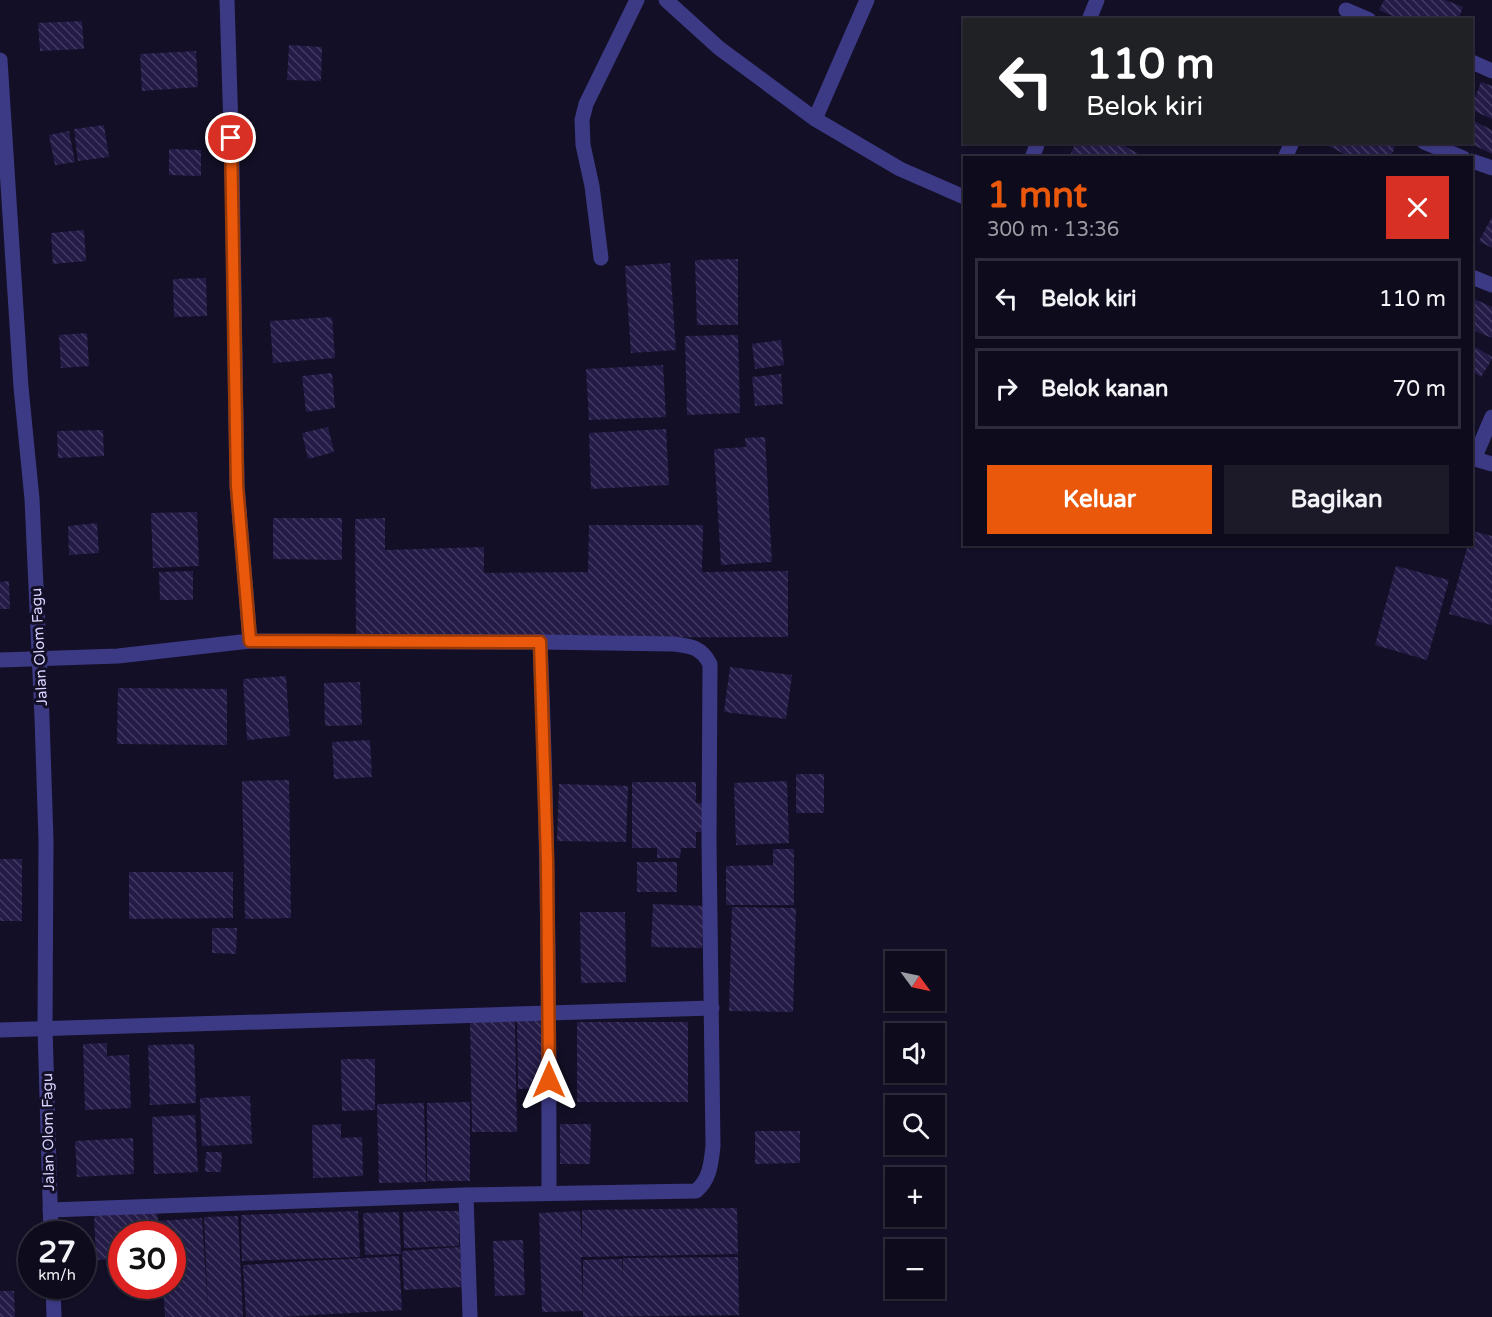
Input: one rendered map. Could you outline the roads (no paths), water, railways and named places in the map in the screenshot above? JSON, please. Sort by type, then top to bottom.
[{"type":"street","points":[[226,0],[232,162],[237,486],[250,641]]},
{"type":"street","points":[[601,258],[592,186],[583,145],[582,120],[586,104],[637,0]]},
{"type":"street","points":[[666,0],[719,48],[815,119],[900,170],[963,197]]},
{"type":"street","points":[[815,119],[867,0]]},
{"type":"street","points":[[1090,18],[1096,0]]},
{"type":"street","points":[[1346,10],[1364,18]]},
{"type":"street","name":"Jalan Olom Fagu","points":[[0,60],[21,387],[32,499],[40,659],[46,840],[45,1028],[50,1221]]},
{"type":"street","points":[[1473,62],[1492,71]]},
{"type":"street","points":[[1429,144],[1459,156]]},
{"type":"street","points":[[1473,160],[1492,168]]},
{"type":"street","points":[[1473,277],[1492,285]]},
{"type":"street","points":[[1492,417],[1473,459],[1492,465]]},
{"type":"street","points":[[0,660],[118,656],[250,641],[540,642],[690,646],[700,651],[710,664],[709,841],[713,1146],[710,1174],[696,1191],[466,1195],[50,1210]]},
{"type":"street","points":[[540,642],[546,780],[549,1193]]},
{"type":"street","points":[[0,1030],[712,1008]]},
{"type":"street","points":[[466,1195],[470,1317]]},
{"type":"street","points":[[53,1299],[54,1317]]}]
